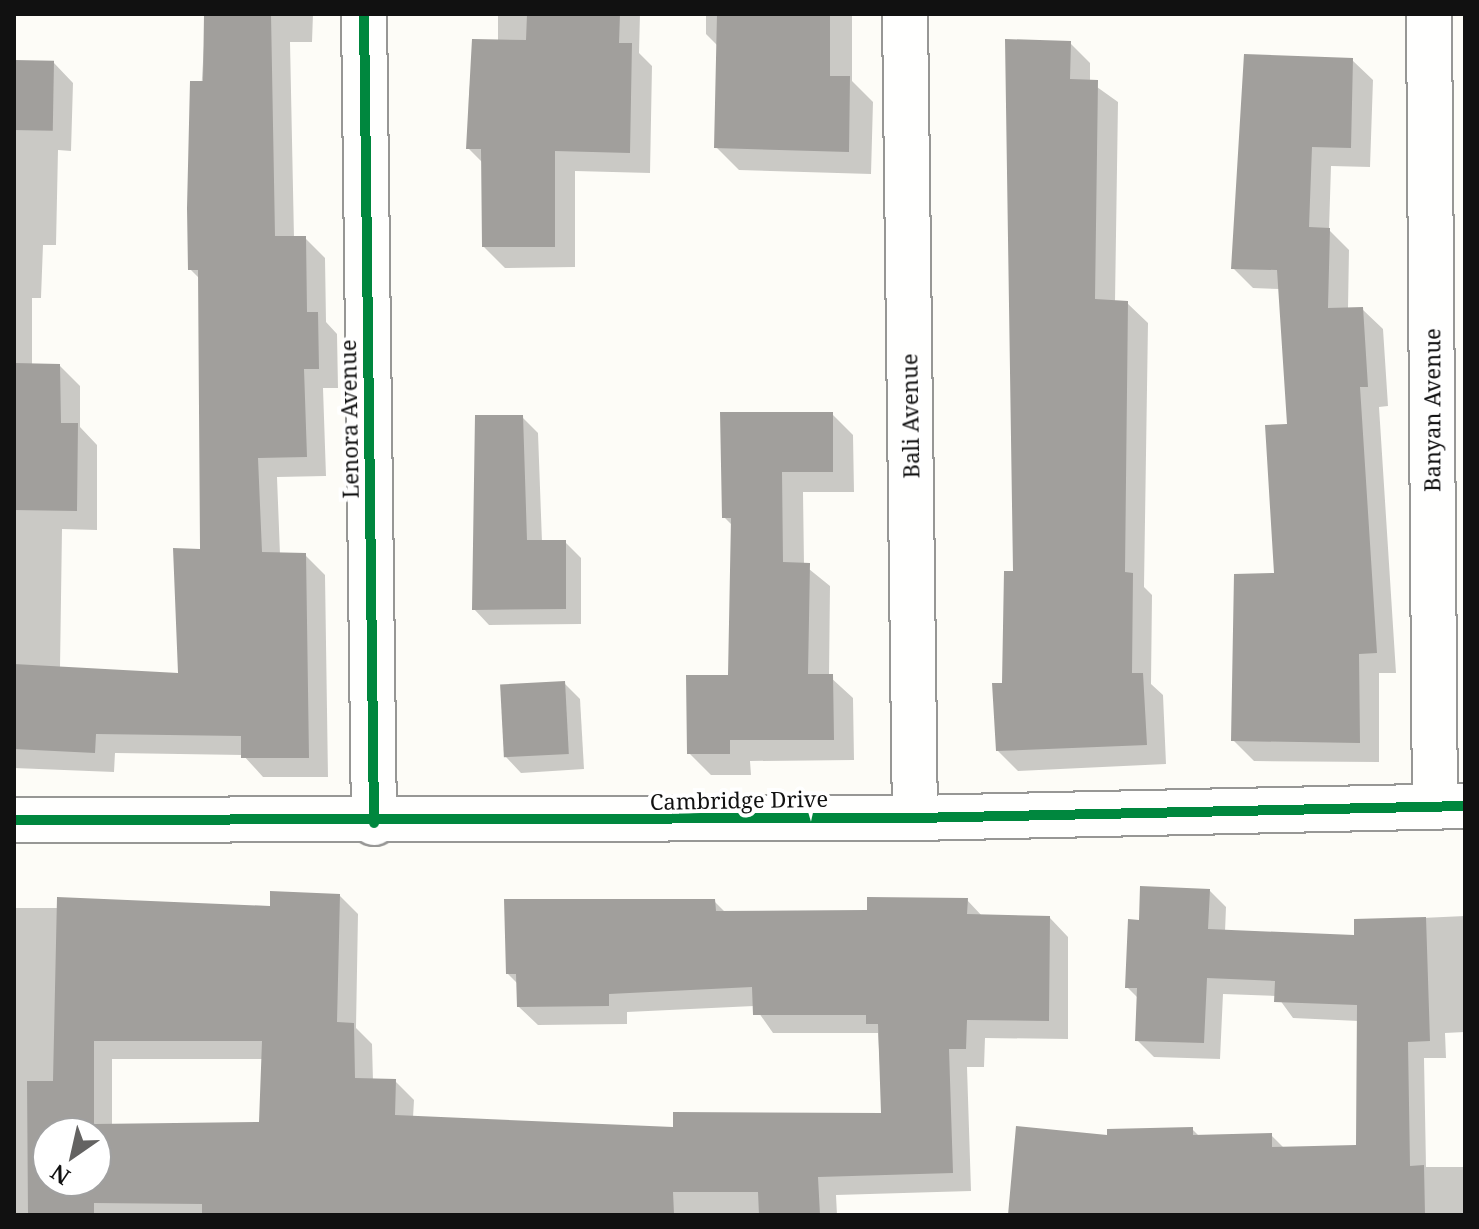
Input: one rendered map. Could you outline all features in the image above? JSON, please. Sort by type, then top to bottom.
[{"type":"street","name":"Lenora Avenue","points":[[364,14],[374,823]]},
{"type":"street","name":"Bali Avenue","points":[[905,14],[915,818]]},
{"type":"street","name":"Banyan Avenue","points":[[1429,14],[1450,806]]},
{"type":"street","name":"Cambridge Drive","points":[[14,820],[374,823],[915,818],[1450,806]]},
{"type":"building","points":[[204,14],[271,14],[275,236],[306,236],[307,312],[318,312],[319,369],[304,369],[307,457],[258,458],[262,552],[306,553],[309,758],[241,758],[241,736],[96,734],[95,753],[14,749],[14,664],[178,673],[173,548],[200,549],[198,270],[188,270],[187,208],[190,81],[203,81]]},
{"type":"building","points":[[527,14],[620,14],[619,43],[632,43],[630,153],[555,151],[555,247],[482,247],[481,149],[466,149],[472,39],[526,40]]},
{"type":"building","points":[[717,14],[830,14],[830,76],[850,76],[849,152],[714,148]]},
{"type":"building","points":[[1005,39],[1071,41],[1070,79],[1098,80],[1095,299],[1128,301],[1125,572],[1133,573],[1132,673],[1143,673],[1147,745],[996,751],[992,683],[1002,683],[1004,571],[1013,571]]},
{"type":"building","points":[[1244,54],[1353,58],[1351,148],[1312,147],[1309,227],[1330,228],[1328,308],[1363,307],[1368,387],[1360,387],[1377,653],[1359,654],[1360,743],[1231,741],[1234,574],[1274,573],[1265,425],[1287,424],[1277,270],[1231,269]]},
{"type":"building","points":[[14,60],[54,61],[53,131],[14,130]]},
{"type":"building","points":[[14,363],[60,364],[61,423],[78,423],[77,511],[14,510]]},
{"type":"building","points":[[720,412],[833,412],[833,472],[782,472],[783,562],[810,563],[808,674],[833,674],[834,740],[730,740],[730,754],[687,754],[686,675],[728,675],[731,518],[722,518]]},
{"type":"building","points":[[475,415],[523,415],[527,540],[566,540],[566,609],[472,610]]},
{"type":"building","points":[[565,681],[569,754],[504,757],[500,684]]},
{"type":"building","points":[[1140,886],[1210,889],[1208,929],[1354,935],[1354,919],[1426,917],[1430,1041],[1408,1042],[1410,1166],[1424,1165],[1425,1215],[1008,1215],[1016,1126],[1107,1135],[1107,1129],[1193,1127],[1193,1135],[1272,1133],[1272,1147],[1356,1145],[1357,1005],[1274,1002],[1275,981],[1207,978],[1204,1043],[1135,1041],[1137,988],[1125,988],[1128,919],[1139,920]]},
{"type":"building","points":[[270,891],[340,894],[337,1022],[354,1023],[355,1078],[396,1079],[395,1115],[673,1127],[673,1112],[881,1113],[878,1024],[866,1024],[866,1015],[753,1015],[752,987],[609,994],[609,1006],[517,1007],[516,974],[506,974],[504,899],[715,899],[716,911],[867,910],[867,897],[968,898],[967,914],[1050,916],[1049,1021],[967,1020],[966,1049],[949,1049],[953,1173],[818,1177],[820,1215],[759,1215],[758,1192],[673,1192],[674,1214],[202,1215],[202,1204],[94,1203],[94,1215],[28,1215],[27,1081],[53,1081],[57,897],[270,906]],"holes":[[[94,1041],[262,1041],[259,1122],[112,1124],[112,1197],[32,1197],[32,1117],[94,1117]]]},
{"type":"cycle path","points":[[364,14],[374,823]]},
{"type":"cycle path","points":[[14,820],[915,818],[1465,806]]}]
